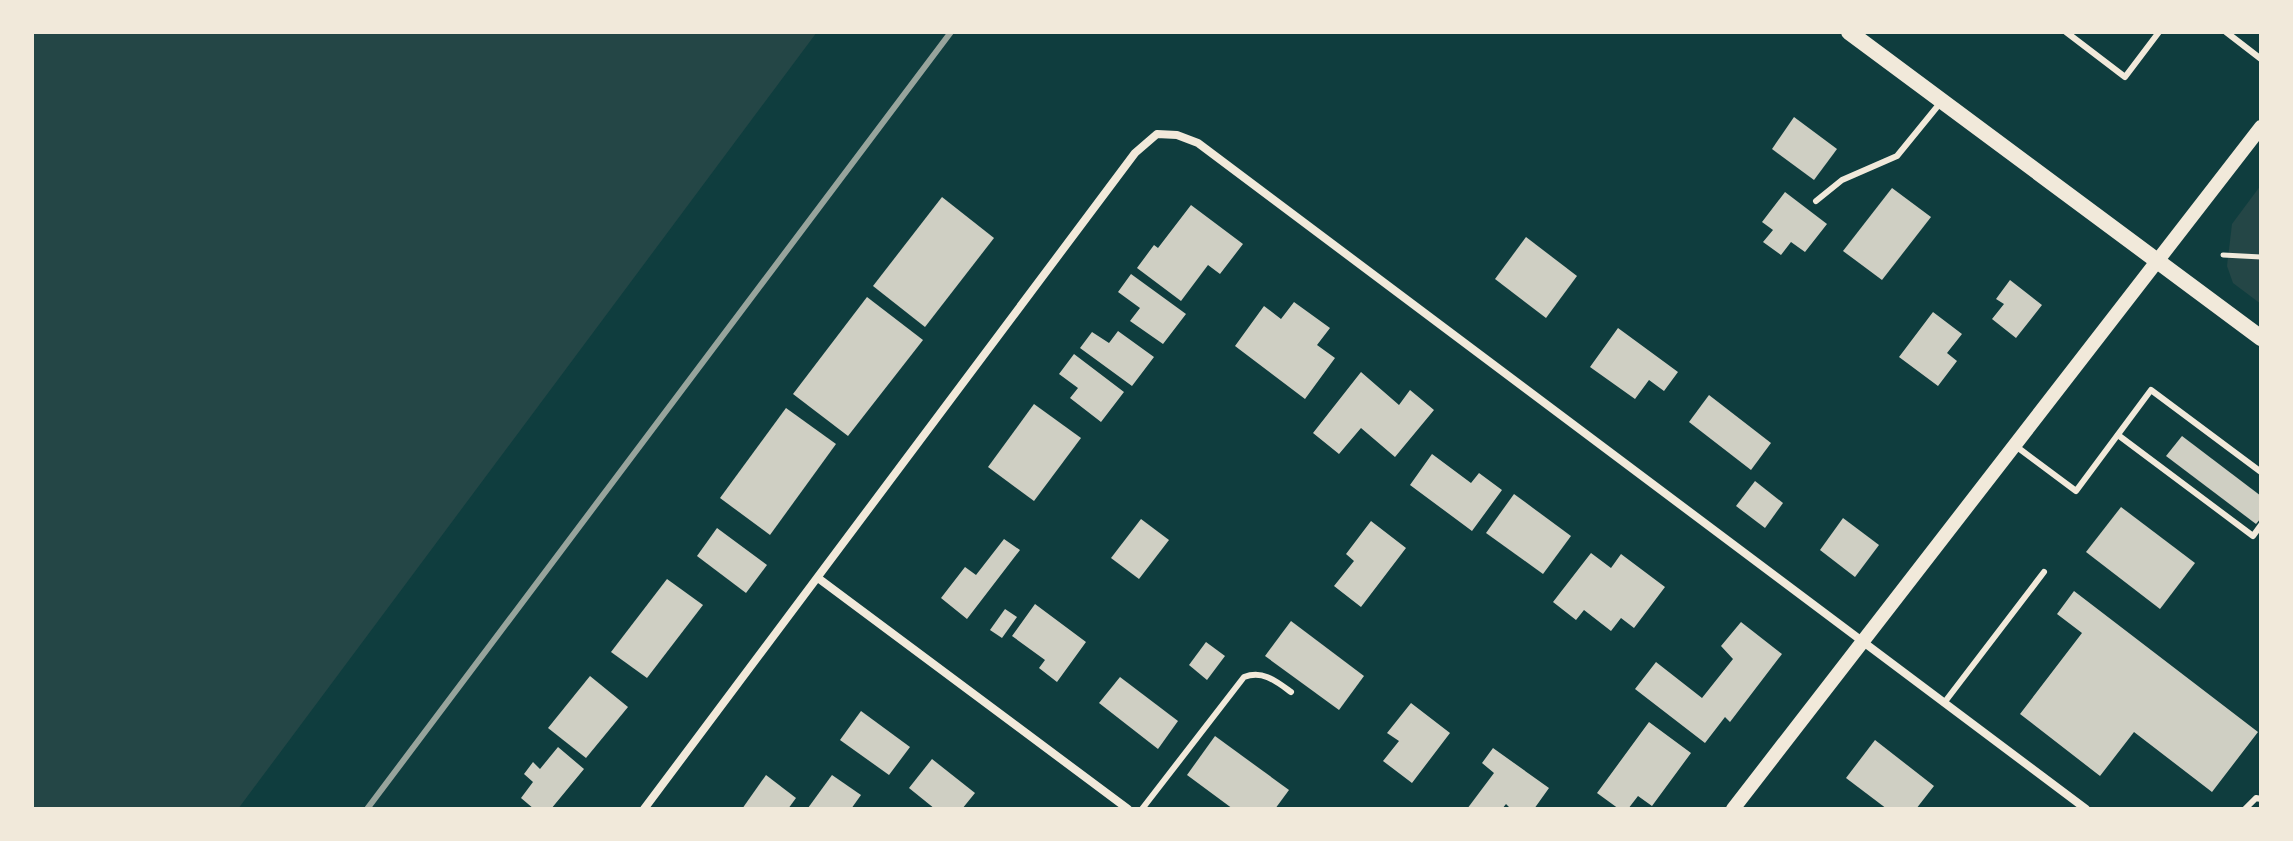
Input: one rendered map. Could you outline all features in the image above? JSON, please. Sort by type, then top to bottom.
[{"type":"main road","points":[[1849,32],[2261,338]]},
{"type":"street","points":[[1733,809],[2261,127]]},
{"type":"street","points":[[644,809],[1135,153],[1157,134],[1177,135],[1198,143],[2086,809]]},
{"type":"street","points":[[818,578],[1128,809]]},
{"type":"lane","points":[[2066,32],[2125,77],[2159,32]]},
{"type":"lane","points":[[2226,32],[2261,59]]},
{"type":"lane","points":[[1816,201],[1842,180],[1897,156],[1941,102]]},
{"type":"lane","points":[[2014,445],[2076,491],[2151,390],[2261,472]]},
{"type":"lane","points":[[2118,435],[2253,536],[2261,525]]},
{"type":"lane","points":[[1944,703],[2044,572]]},
{"type":"lane","points":[[1142,809],[1244,677],[1261,675],[1291,692]]},
{"type":"lane","points":[[2245,809],[2256,798],[2261,799]]},
{"type":"path","points":[[2223,255],[2261,257]]},
{"type":"shaded area","points":[[32,32],[817,32],[238,809],[32,809]]},
{"type":"shaded area","points":[[2261,185],[2261,304],[2233,283],[2227,266],[2232,224]]},
{"type":"building","points":[[1794,117],[1837,149],[1814,180],[1772,149]]},
{"type":"building","points":[[1892,188],[1931,217],[1882,280],[1843,251]]},
{"type":"building","points":[[1785,192],[1827,224],[1805,252],[1791,242],[1781,255],[1763,242],[1773,230],[1762,222]]},
{"type":"building","points":[[942,197],[994,238],[925,327],[873,286]]},
{"type":"building","points":[[1191,205],[1243,244],[1220,274],[1208,265],[1181,301],[1137,268],[1154,245],[1158,248]]},
{"type":"building","points":[[1526,237],[1577,276],[1546,318],[1495,279]]},
{"type":"building","points":[[1131,274],[1186,314],[1163,344],[1130,321],[1140,308],[1118,292]]},
{"type":"building","points":[[2010,280],[2042,305],[2016,338],[1992,319],[2004,304],[1996,299]]},
{"type":"building","points":[[867,297],[923,340],[848,436],[793,394]]},
{"type":"building","points":[[1294,302],[1330,328],[1317,345],[1335,358],[1305,399],[1235,346],[1264,306],[1281,319]]},
{"type":"building","points":[[1933,312],[1962,334],[1947,353],[1957,361],[1938,386],[1899,357]]},
{"type":"building","points":[[1618,328],[1678,372],[1664,391],[1649,380],[1635,399],[1590,367]]},
{"type":"building","points":[[1118,331],[1154,357],[1132,386],[1080,348],[1092,332],[1109,343]]},
{"type":"building","points":[[1074,354],[1124,392],[1101,422],[1070,398],[1078,388],[1059,374]]},
{"type":"building","points":[[1361,372],[1399,405],[1410,390],[1434,410],[1395,457],[1361,428],[1339,454],[1313,433]]},
{"type":"building","points":[[1709,395],[1771,443],[1751,470],[1689,422]]},
{"type":"building","points":[[1034,404],[1081,438],[1034,501],[988,467]]},
{"type":"building","points":[[786,408],[836,444],[770,535],[720,498]]},
{"type":"building","points":[[2182,436],[2261,496],[2261,518],[2256,524],[2166,456]]},
{"type":"building","points":[[1432,454],[1471,483],[1479,473],[1502,490],[1472,531],[1410,485]]},
{"type":"building","points":[[1755,481],[1783,503],[1765,528],[1736,506]]},
{"type":"building","points":[[1514,494],[1571,536],[1543,574],[1486,533]]},
{"type":"building","points":[[2121,507],[2195,563],[2160,609],[2086,552]]},
{"type":"building","points":[[1843,518],[1879,545],[1855,577],[1820,550]]},
{"type":"building","points":[[1141,519],[1169,540],[1139,579],[1111,558]]},
{"type":"building","points":[[1371,521],[1406,548],[1361,607],[1334,586],[1354,561],[1346,554]]},
{"type":"building","points":[[717,528],[767,565],[746,593],[697,556]]},
{"type":"building","points":[[1004,539],[1020,550],[967,619],[941,598],[965,567],[976,575]]},
{"type":"building","points":[[1591,553],[1611,568],[1621,554],[1665,587],[1634,628],[1621,618],[1611,631],[1584,610],[1576,620],[1553,602]]},
{"type":"building","points":[[667,579],[703,605],[647,678],[611,652]]},
{"type":"building","points":[[2074,591],[2258,732],[2212,792],[2134,732],[2100,776],[2020,714],[2082,633],[2057,614]]},
{"type":"building","points":[[1035,604],[1086,642],[1057,682],[1039,668],[1045,660],[1012,636]]},
{"type":"building","points":[[1005,609],[1017,617],[1002,638],[990,630]]},
{"type":"building","points":[[1291,621],[1364,676],[1339,710],[1265,656]]},
{"type":"building","points":[[1741,622],[1782,654],[1730,722],[1725,717],[1705,743],[1635,689],[1656,662],[1702,698],[1733,659],[1721,646]]},
{"type":"building","points":[[1206,642],[1225,656],[1207,680],[1189,665]]},
{"type":"building","points":[[590,676],[628,707],[586,758],[548,728]]},
{"type":"building","points":[[1120,677],[1178,721],[1158,749],[1099,703]]},
{"type":"building","points":[[1411,703],[1450,733],[1412,783],[1383,761],[1399,741],[1387,733]]},
{"type":"building","points":[[861,711],[910,747],[889,775],[840,740]]},
{"type":"building","points":[[1649,722],[1691,753],[1652,806],[1638,796],[1628,809],[1619,809],[1597,793]]},
{"type":"building","points":[[1215,736],[1289,790],[1275,809],[1233,809],[1187,775]]},
{"type":"building","points":[[1875,740],[1934,786],[1916,809],[1887,809],[1846,778]]},
{"type":"building","points":[[558,747],[584,769],[551,809],[534,809],[521,798],[533,782],[524,774],[533,762],[540,769]]},
{"type":"building","points":[[1493,748],[1549,788],[1534,809],[1508,809],[1506,804],[1502,809],[1467,809],[1494,773],[1482,763]]},
{"type":"building","points":[[932,759],[975,793],[962,809],[935,809],[909,788]]},
{"type":"building","points":[[766,775],[796,798],[788,809],[742,809]]},
{"type":"building","points":[[832,775],[861,795],[851,809],[808,808]]},
{"type":"railway","points":[[367,809],[951,32]]}]
